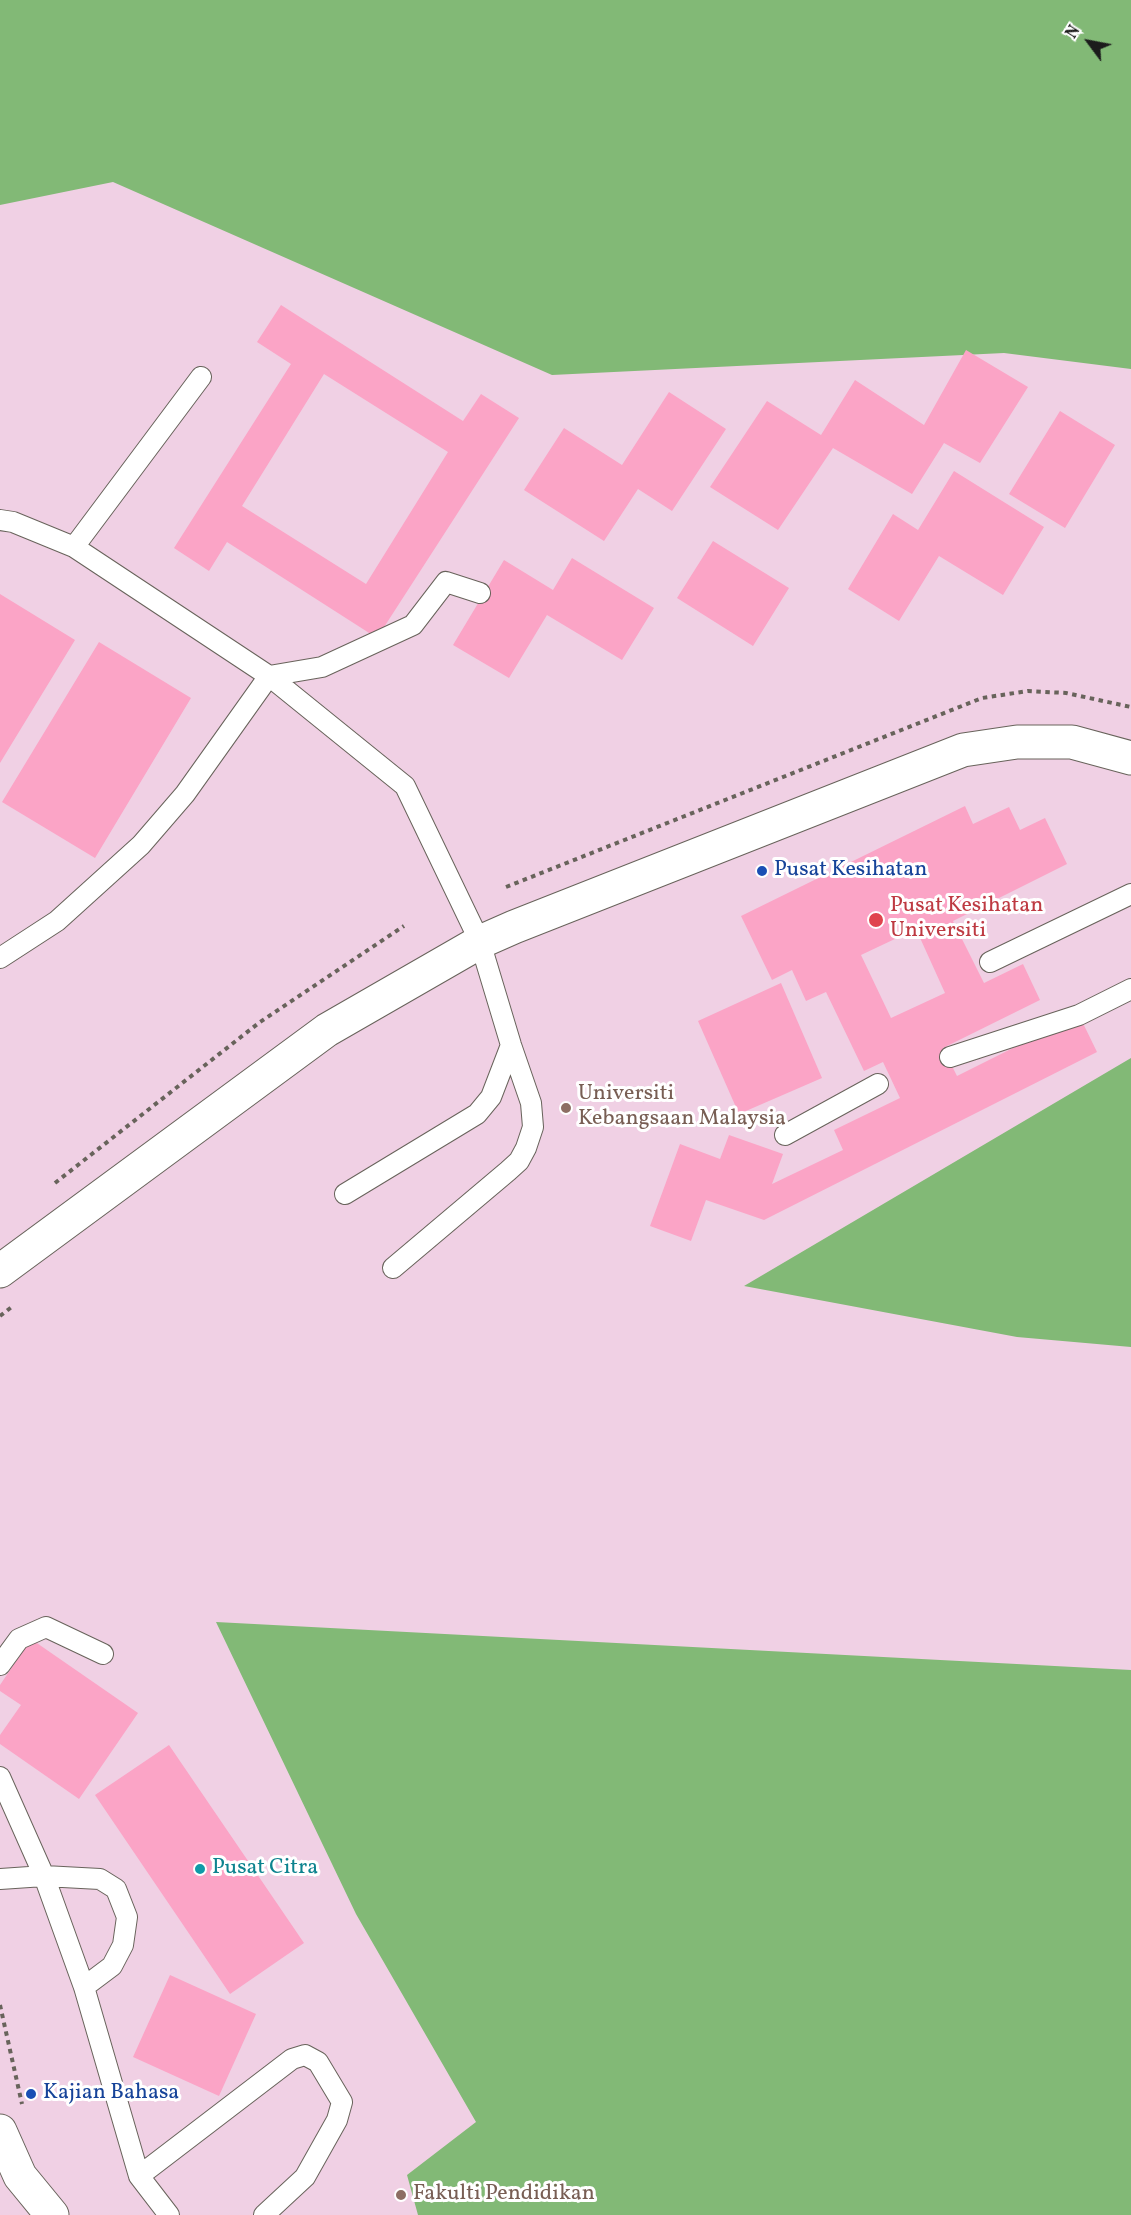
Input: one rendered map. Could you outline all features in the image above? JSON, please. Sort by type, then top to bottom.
[{"type":"street","points":[[0,1271],[327,1030],[480,942],[963,750],[1017,741],[1072,742],[1131,758]]},
{"type":"street","points":[[0,2131],[20,2176],[51,2215]]},
{"type":"lane","points":[[74,548],[201,377]]},
{"type":"lane","points":[[0,520],[14,522],[74,548],[268,676],[405,786],[480,942],[531,1103],[533,1127],[519,1161],[393,1268]]},
{"type":"lane","points":[[0,958],[57,921],[141,845],[185,794],[268,676],[322,667],[413,625],[446,582],[480,593]]},
{"type":"lane","points":[[990,962],[1131,894]]},
{"type":"lane","points":[[950,1056],[1079,1015],[1131,989]]},
{"type":"lane","points":[[345,1194],[477,1114],[491,1097],[511,1044]]},
{"type":"lane","points":[[785,1135],[878,1084]]},
{"type":"lane","points":[[0,1665],[19,1639],[46,1627],[103,1654]]},
{"type":"lane","points":[[0,1776],[44,1876],[84,1987],[139,2176],[169,2215]]},
{"type":"lane","points":[[0,1879],[44,1876],[100,1879],[116,1889],[127,1917],[123,1945],[112,1966],[84,1987]]},
{"type":"lane","points":[[139,2176],[292,2059],[305,2055],[318,2062],[342,2102],[337,2120],[305,2177],[264,2215]]},
{"type":"path","points":[[47,1189],[260,1022],[404,926]]},
{"type":"path","points":[[0,1316],[21,1299]]},
{"type":"shaded area","name":"Universiti Kebangsaan Malaysia","points":[[0,0],[1131,0],[1131,2215],[0,2215]]},
{"type":"green space","points":[[0,0],[1131,0],[1131,369],[1004,353],[552,375],[113,182],[0,205]]},
{"type":"green space","points":[[1131,1058],[1131,1347],[1017,1337],[744,1286]]},
{"type":"green space","points":[[216,1622],[1131,1670],[1131,2215],[418,2215],[407,2175],[476,2122],[356,1914]]},
{"type":"building","points":[[281,305],[463,421],[481,394],[519,418],[377,638],[227,542],[209,571],[174,548],[291,364],[257,342]],"holes":[[[324,374],[448,452],[366,584],[242,506]]]},
{"type":"building","points":[[966,350],[1028,387],[980,463],[944,443],[912,494],[833,448],[778,530],[710,487],[767,401],[821,435],[855,380],[924,425]]},
{"type":"building","points":[[669,392],[726,429],[672,511],[638,489],[604,541],[524,490],[564,428],[622,465]]},
{"type":"building","points":[[1060,411],[1115,445],[1065,528],[1009,494]]},
{"type":"building","points":[[954,471],[1044,527],[1003,595],[939,556],[899,621],[848,589],[893,514],[918,530]]},
{"type":"building","points":[[713,541],[789,588],[753,646],[677,598]]},
{"type":"building","points":[[572,558],[654,608],[622,660],[547,615],[509,678],[453,645],[504,560],[553,590]]},
{"type":"building","points":[[0,594],[75,640],[0,763]]},
{"type":"building","points":[[99,642],[191,698],[95,858],[2,802]]},
{"type":"building","points":[[965,806],[973,824],[1009,807],[1020,830],[1045,818],[1067,864],[953,921],[984,983],[1023,964],[1040,1000],[943,1048],[957,1076],[1079,1015],[1097,1052],[764,1220],[706,1200],[691,1241],[650,1226],[680,1144],[720,1159],[729,1135],[783,1154],[772,1184],[843,1150],[834,1130],[900,1098],[883,1062],[864,1071],[826,992],[806,1001],[792,970],[772,980],[741,916]],"holes":[[[916,929],[945,993],[891,1018],[861,955]]]},
{"type":"building","points":[[781,983],[822,1078],[739,1114],[698,1021]]},
{"type":"building","points":[[31,1639],[138,1713],[79,1799],[0,1744],[0,1735],[21,1705],[0,1691],[0,1685]]},
{"type":"building","name":"Pusat Citra","points":[[169,1745],[304,1943],[230,1994],[95,1795]]},
{"type":"building","points":[[170,1975],[256,2014],[219,2096],[133,2057]]},
{"type":"place","name":"Pusat Kesihatan","points":[[762,871]]},
{"type":"place","name":"Pusat Kesihatan Universiti","points":[[876,920]]},
{"type":"place","name":"Universiti Kebangsaan Malaysia","points":[[566,1108]]},
{"type":"place","name":"Pusat Citra","points":[[200,1869]]},
{"type":"place","name":"Kajian Bahasa","points":[[31,2094]]},
{"type":"place","name":"Fakulti Pendidikan","points":[[401,2195]]}]
